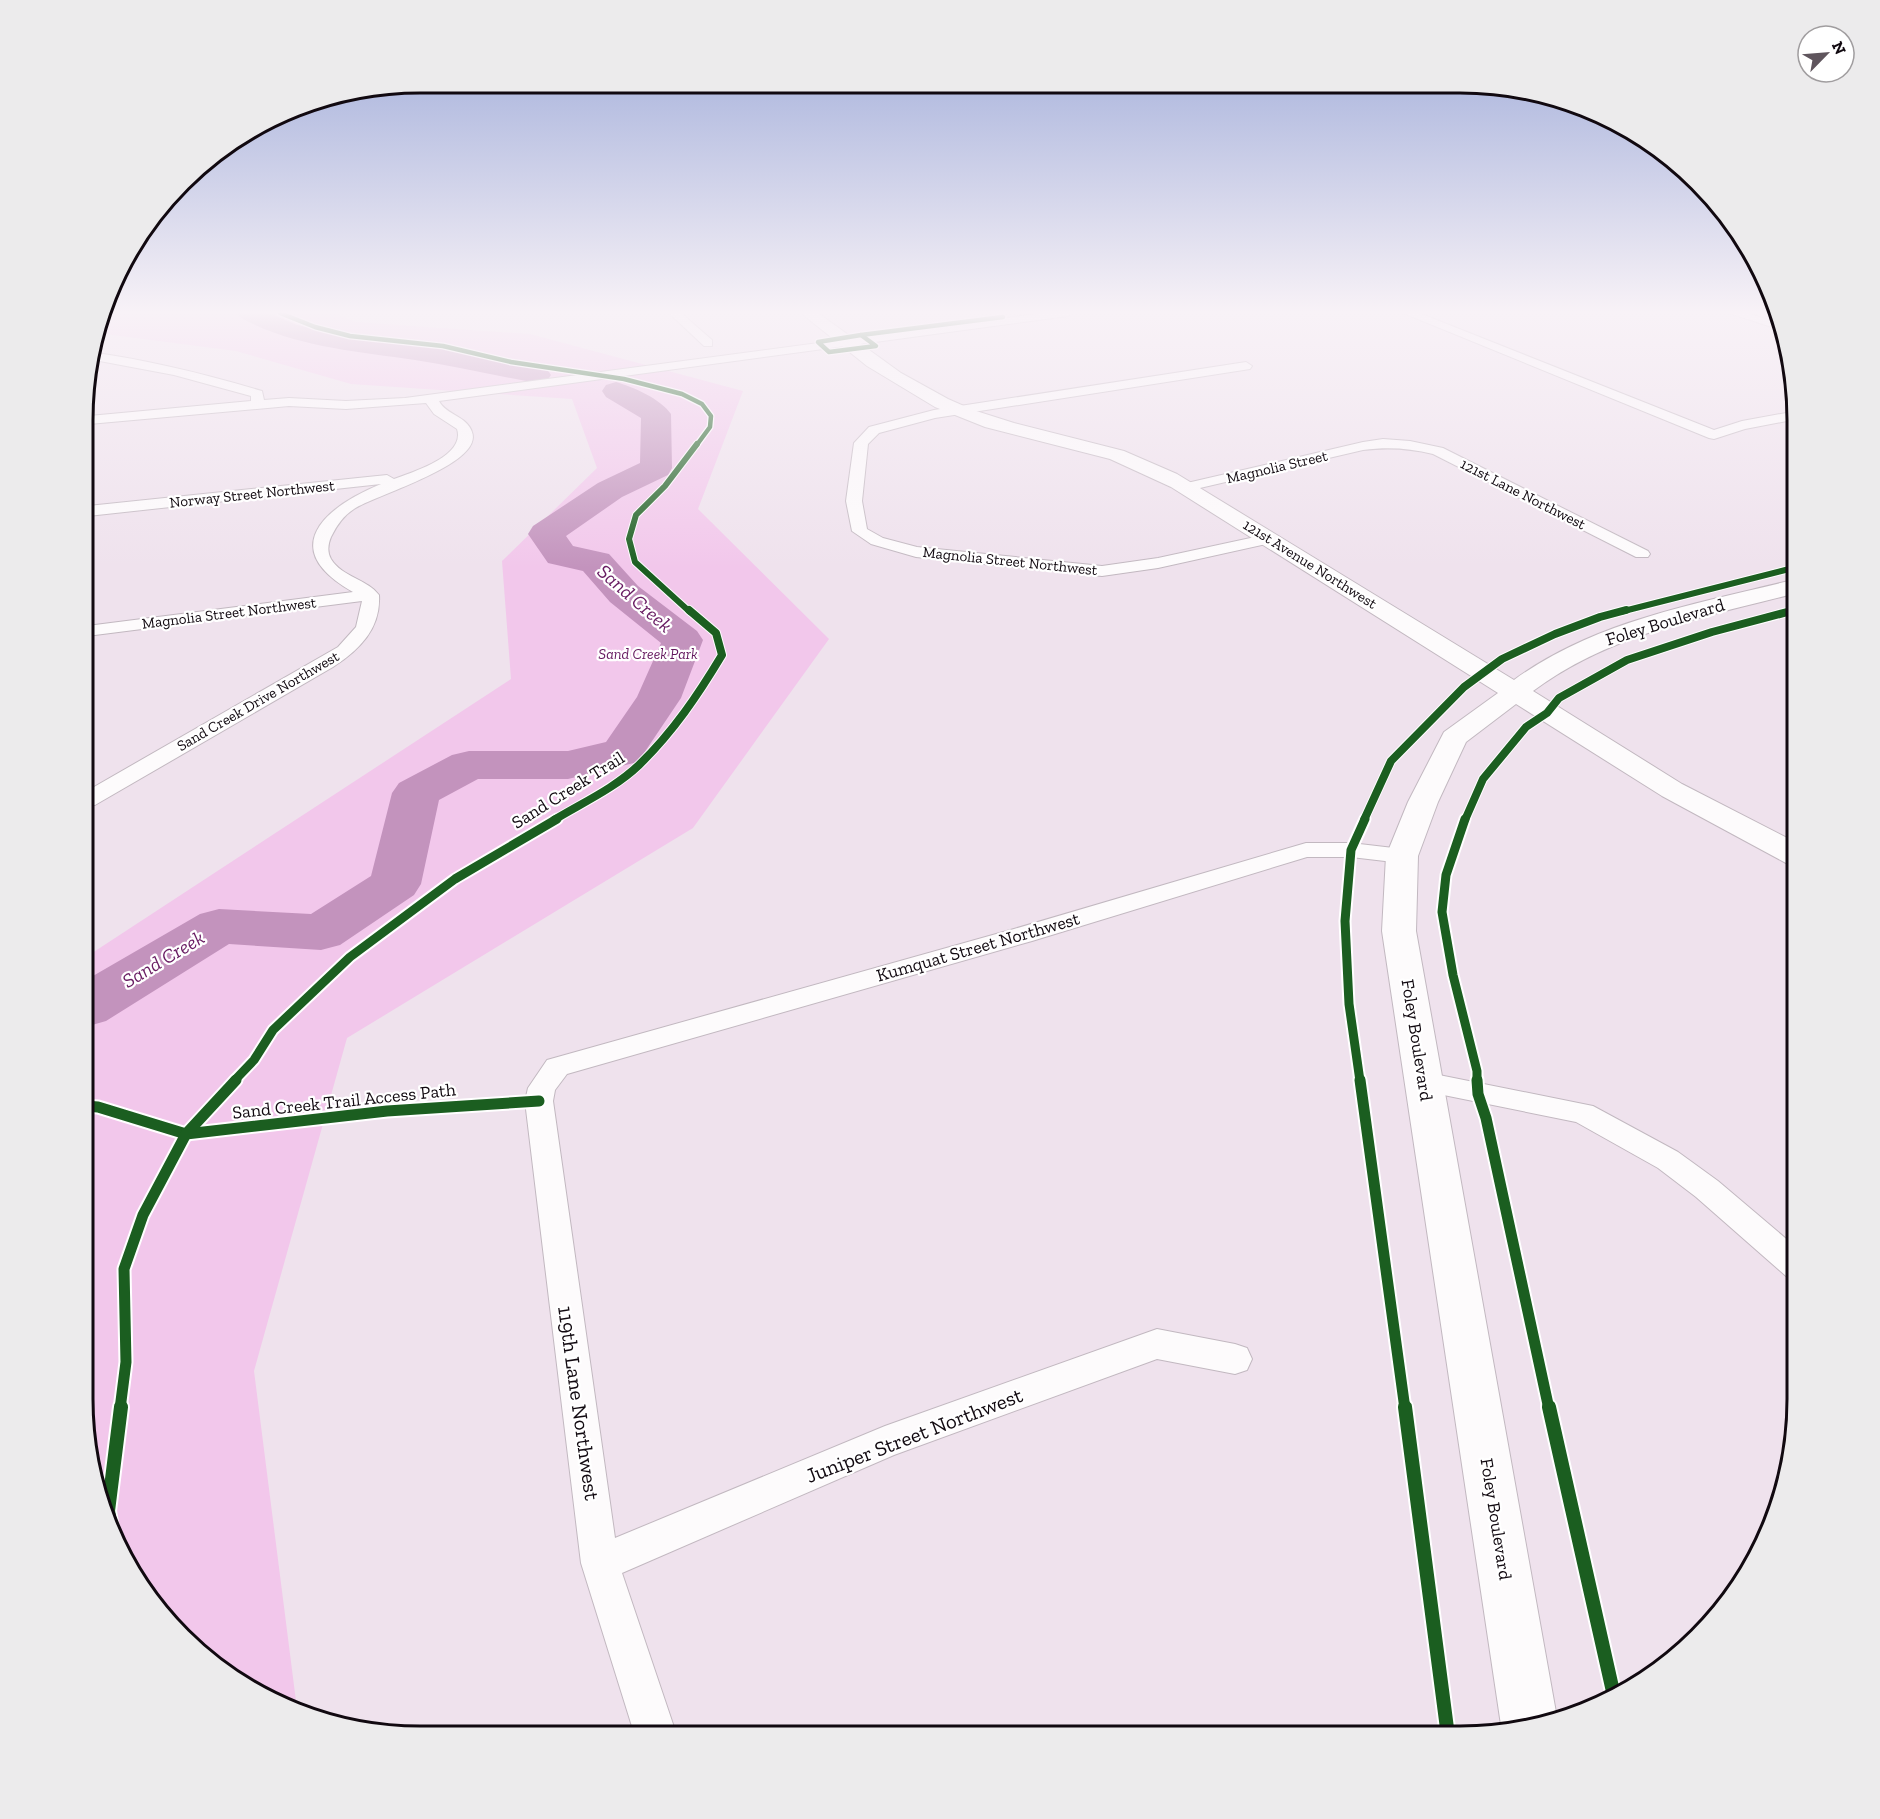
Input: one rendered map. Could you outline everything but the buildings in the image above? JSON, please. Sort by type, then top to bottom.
[{"type":"street","points":[[257,398],[258,405]]},
{"type":"street","points":[[93,420],[290,402],[381,405],[439,398]]},
{"type":"street","name":"121st Avenue Northwest","points":[[930,398],[957,411],[992,423],[1118,455],[1154,469],[1187,487],[1672,790],[1787,851]]},
{"type":"street","points":[[957,411],[1041,398]]},
{"type":"street","points":[[1621,398],[1714,435],[1742,425],[1787,417]]},
{"type":"street","points":[[370,595],[329,568],[319,549],[322,535],[329,520],[343,509],[377,491],[416,476],[456,453],[466,439],[462,427],[436,410],[431,399]]},
{"type":"street","name":"Magnolia Street Northwest","points":[[957,411],[902,421],[874,430],[861,443],[854,501],[860,531],[877,542],[916,552],[1102,572],[1158,563],[1269,539]]},
{"type":"street","name":"Magnolia Street","points":[[1187,487],[1363,446],[1384,442],[1401,443]]},
{"type":"street","name":"121st Lane Northwest","points":[[1401,443],[1438,451],[1642,554]]},
{"type":"street","name":"Norway Street Northwest","points":[[93,510],[416,476]]},
{"type":"street","name":"Foley Boulevard","points":[[1529,1719],[1399,931],[1402,856],[1423,802],[1454,738],[1550,666],[1582,649],[1662,620],[1787,589]]},
{"type":"street","name":"Magnolia Street Northwest","points":[[93,630],[370,595]]},
{"type":"street","name":"Sand Creek Drive Northwest","points":[[93,797],[342,654],[363,632],[370,618],[372,607],[370,595]]},
{"type":"street","name":"Kumquat Street Northwest","points":[[557,1067],[1023,935],[1306,850],[1351,850],[1402,856]]},
{"type":"street","name":"119th Lane Northwest","points":[[557,1067],[542,1088],[538,1101],[600,1563],[653,1726]]},
{"type":"street","points":[[1424,1083],[1583,1113],[1668,1160],[1707,1189],[1787,1259]]},
{"type":"street","name":"Juniper Street Northwest","points":[[600,1563],[885,1442],[1157,1344],[1235,1359]]},
{"type":"green space","name":"Sand Creek Park","points":[[556,398],[740,398],[698,509],[829,639],[693,828],[347,1038],[254,1371],[296,1701],[256,1682],[221,1659],[174,1615],[137,1563],[118,1524],[104,1484],[96,1442],[93,1399],[93,952],[511,679],[502,561],[597,468],[572,399]]},
{"type":"waterway","name":"Sand Creek","points":[[93,1002],[219,926],[321,932],[395,884],[416,793],[469,765],[568,765],[622,752],[659,698],[683,640],[624,594],[596,562],[561,555],[546,534],[610,490],[656,468],[656,414],[628,398]]},
{"type":"cycle path","name":"Sand Creek Trail","points":[[109,1501],[126,1362],[124,1269],[143,1215],[186,1134],[254,1060],[273,1030],[350,957],[455,879],[605,790],[638,766],[689,709],[722,655],[716,633],[659,586],[635,562],[629,539],[636,515],[665,486],[710,427],[711,416],[702,404],[690,398]]},
{"type":"cycle path","points":[[1447,1726],[1349,1004],[1345,921],[1351,850],[1391,761],[1464,687],[1502,659],[1555,634],[1600,617],[1787,570]]},
{"type":"cycle path","points":[[1612,1688],[1517,1267],[1486,1118],[1478,1094],[1477,1071],[1453,975],[1442,912],[1446,875],[1461,828],[1483,779],[1526,727],[1547,713],[1559,698],[1627,660],[1712,632],[1787,613]]},
{"type":"cycle path","name":"Sand Creek Trail Access Path","points":[[93,1107],[186,1134],[387,1111],[539,1101]]}]
